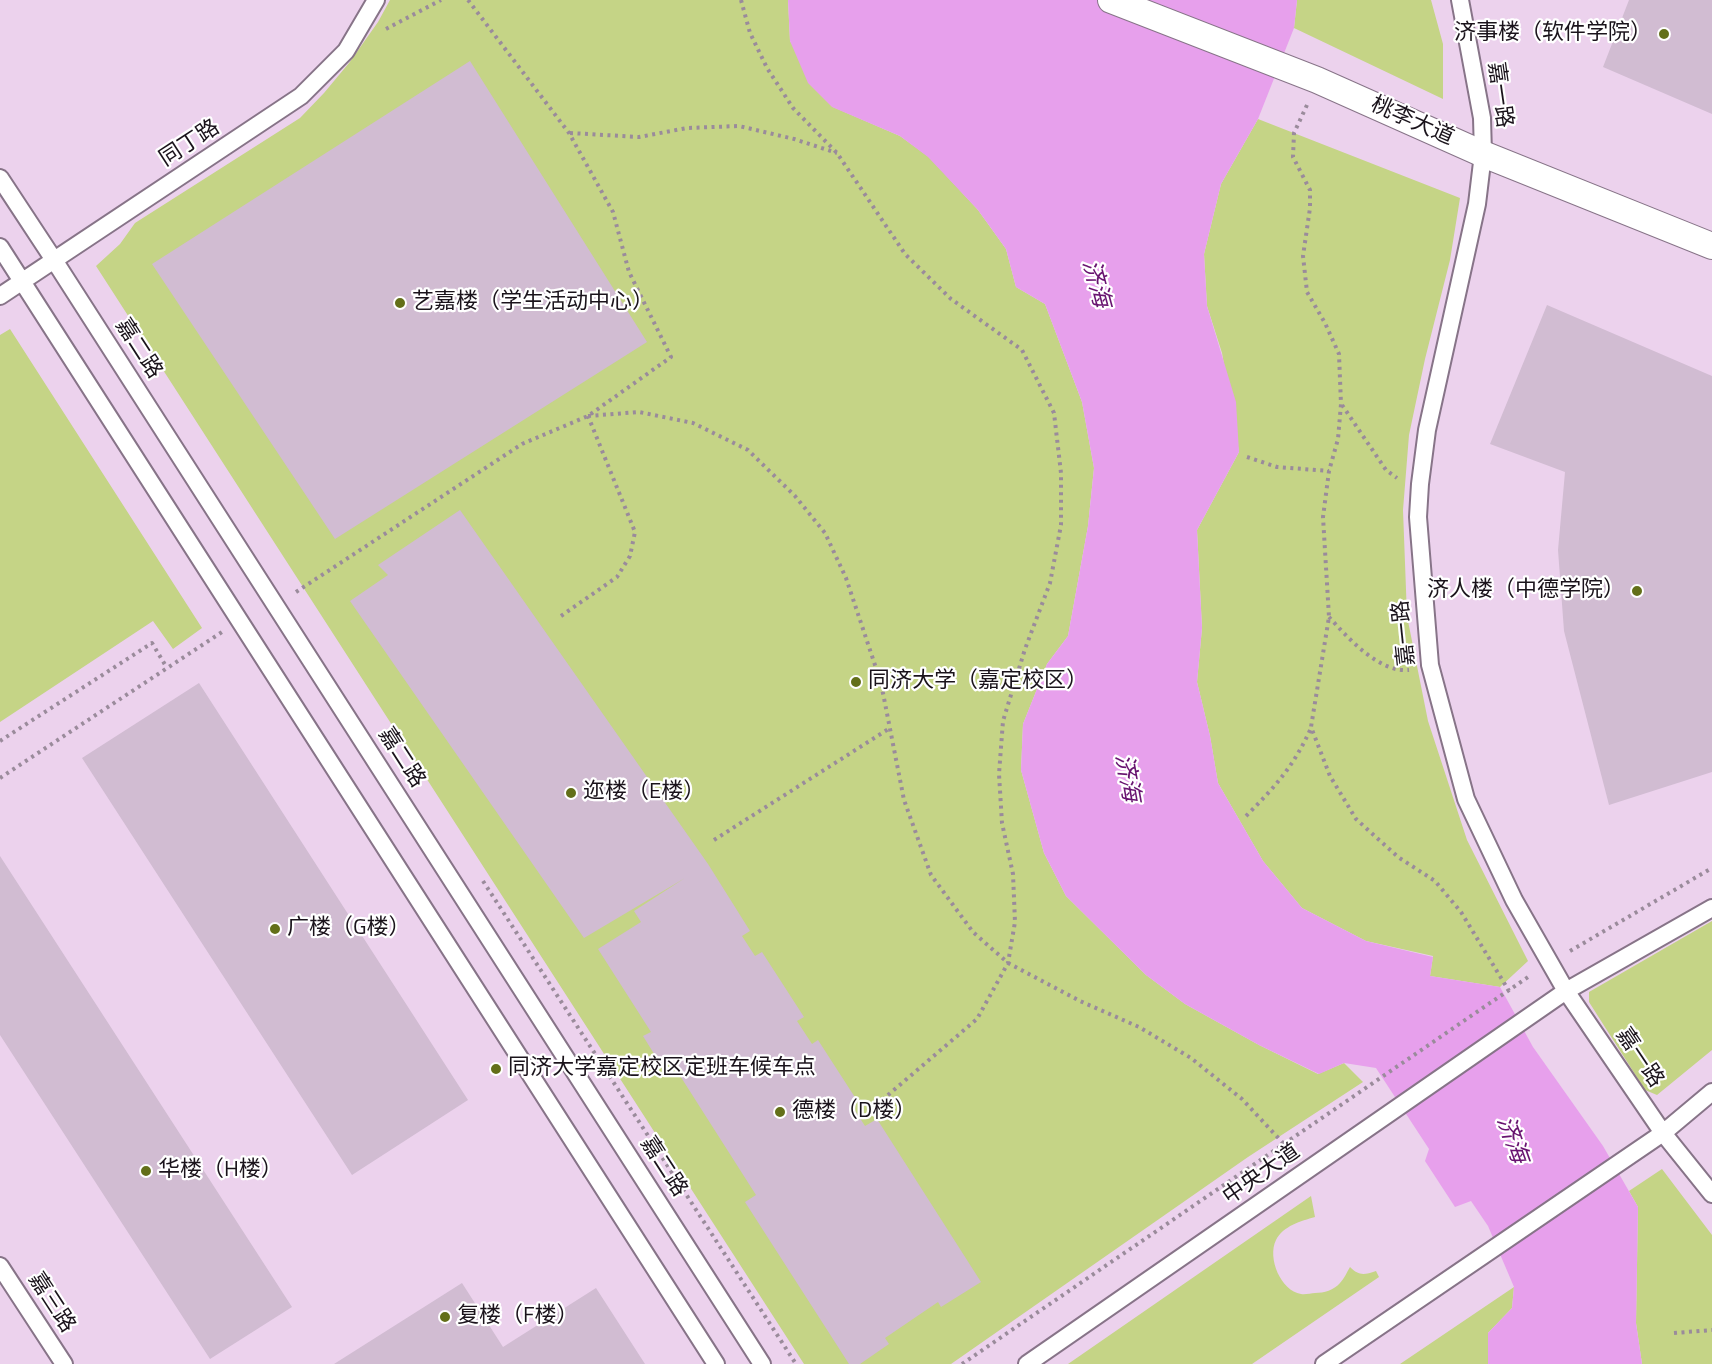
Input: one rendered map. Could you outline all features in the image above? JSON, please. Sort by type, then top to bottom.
[{"type":"street","name":"桃李大道","points":[[1111,0],[1310,77],[1483,154],[1712,246]]},
{"type":"lane","name":"同丁路","points":[[0,296],[301,96],[346,51],[376,0]]},
{"type":"lane","name":"嘉一路","points":[[1460,0],[1482,118],[1483,154],[1477,204],[1427,430],[1420,484],[1418,517],[1430,665],[1466,799],[1514,900],[1566,992],[1663,1133],[1712,1194]]},
{"type":"lane","name":"嘉二路","points":[[0,178],[762,1364]]},
{"type":"lane","points":[[0,247],[716,1364]]},
{"type":"lane","points":[[1566,992],[1712,908]]},
{"type":"lane","name":"中央大道","points":[[1027,1364],[1566,992]]},
{"type":"lane","points":[[1324,1364],[1663,1133],[1712,1092]]},
{"type":"lane","name":"嘉三路","points":[[0,1266],[64,1364]]},
{"type":"path","points":[[346,51],[441,0]]},
{"type":"path","points":[[296,592],[522,444],[588,416],[670,357],[629,272],[613,212],[569,133],[468,0]]},
{"type":"path","points":[[741,0],[750,33],[767,68],[793,108],[837,153],[905,254],[951,299],[1022,350],[1054,413],[1061,473],[1061,525],[1050,583],[1025,649],[1003,721],[999,774],[1002,824],[1013,874],[1016,922],[1008,963],[977,1019],[881,1101]]},
{"type":"path","points":[[1246,816],[1289,770],[1311,727],[1329,617],[1323,517],[1329,471],[1338,439],[1341,404],[1339,354],[1325,323],[1306,292],[1303,256],[1310,190],[1293,157],[1294,133],[1310,77]]},
{"type":"path","points":[[569,133],[639,137],[687,128],[739,126],[837,153]]},
{"type":"path","points":[[1341,404],[1362,438],[1386,470],[1404,484],[1420,484]]},
{"type":"path","points":[[588,416],[639,412],[693,423],[748,450],[795,496],[825,533],[846,578],[881,683],[904,800],[931,875],[973,932],[1008,963],[1080,1001],[1139,1027],[1191,1058],[1242,1099],[1284,1144]]},
{"type":"path","points":[[561,616],[617,577],[630,556],[635,532],[588,416]]},
{"type":"path","points":[[1247,457],[1277,467],[1329,471]]},
{"type":"path","points":[[1329,617],[1352,643],[1375,659],[1400,671],[1430,665]]},
{"type":"path","points":[[0,778],[240,620]]},
{"type":"path","points":[[0,741],[152,643],[167,668]]},
{"type":"path","points":[[962,1364],[1508,991],[1461,912],[1435,880],[1398,857],[1356,819],[1330,776],[1311,727]]},
{"type":"path","points":[[714,840],[890,729]]},
{"type":"path","points":[[1550,963],[1712,868]]},
{"type":"path","points":[[1674,1333],[1712,1330]]},
{"type":"shaded area","name":"同济大学（嘉定校区）","points":[[0,0],[1712,0],[1712,1364],[0,1364]]},
{"type":"green space","points":[[390,0],[788,0],[790,41],[833,107],[900,136],[929,157],[978,210],[1006,249],[1016,287],[1045,304],[1082,402],[1094,468],[1088,526],[1068,636],[1047,664],[1023,724],[1021,770],[1044,853],[1066,896],[1146,975],[1185,1004],[1259,1045],[1318,1074],[1344,1063],[1363,1082],[1248,1157],[951,1364],[804,1364],[96,266],[120,244],[135,223],[300,118],[349,63],[378,22]]},
{"type":"green space","points":[[1297,0],[1431,0],[1443,44],[1443,99],[1294,28]]},
{"type":"green space","points":[[1258,119],[1460,198],[1450,260],[1409,435],[1403,510],[1407,616],[1428,721],[1467,840],[1528,961],[1500,987],[1430,976],[1433,956],[1366,941],[1302,908],[1263,861],[1218,783],[1197,682],[1202,628],[1197,530],[1239,452],[1222,353],[1207,306],[1204,254],[1221,184]]},
{"type":"green space","points":[[10,329],[202,628],[173,649],[153,621],[0,722],[0,335]]},
{"type":"green space","points":[[1712,921],[1712,1050],[1657,1095],[1645,1090],[1589,1002],[1589,992]]},
{"type":"green space","points":[[1662,1169],[1712,1235],[1712,1364],[1642,1364],[1636,1323],[1638,1207],[1629,1191]]},
{"type":"green space","points":[[1311,1196],[1315,1217],[1298,1222],[1283,1231],[1274,1247],[1275,1264],[1287,1287],[1301,1294],[1325,1292],[1335,1288],[1343,1280],[1350,1267],[1362,1274],[1376,1271],[1379,1277],[1252,1364],[1068,1364]]},
{"type":"green space","points":[[1514,1287],[1512,1308],[1488,1333],[1488,1364],[1400,1364]]},
{"type":"water","name":"济海","points":[[788,0],[1297,0],[1294,28],[1258,119],[1221,184],[1204,254],[1207,306],[1236,402],[1239,452],[1197,530],[1202,628],[1197,682],[1218,783],[1263,861],[1302,908],[1366,941],[1433,957],[1430,976],[1500,987],[1533,1047],[1603,1146],[1638,1207],[1636,1323],[1642,1364],[1488,1364],[1488,1333],[1512,1308],[1514,1287],[1488,1226],[1471,1201],[1455,1207],[1425,1161],[1429,1149],[1376,1068],[1344,1063],[1319,1074],[1259,1045],[1185,1004],[1146,975],[1066,896],[1044,853],[1021,770],[1023,724],[1047,664],[1068,636],[1088,526],[1094,468],[1082,402],[1045,304],[1016,287],[1006,249],[978,210],[928,157],[900,136],[832,107],[808,83],[790,41]]},
{"type":"building","name":"济事楼（软件学院）","points":[[1629,0],[1712,0],[1712,114],[1603,67]]},
{"type":"building","name":"艺嘉楼（学生活动中心）","points":[[470,61],[647,342],[335,539],[152,264]]},
{"type":"building","name":"济人楼（中德学院）","points":[[1547,305],[1712,376],[1712,772],[1609,805],[1564,631],[1558,550],[1565,472],[1490,444]]},
{"type":"building","points":[[460,510],[708,864],[750,931],[742,936],[755,956],[762,952],[804,1017],[797,1021],[812,1044],[818,1040],[858,1102],[852,1106],[865,1126],[877,1119],[981,1282],[941,1307],[938,1302],[885,1338],[889,1344],[860,1364],[849,1364],[745,1202],[756,1195],[670,1060],[661,1065],[643,1036],[651,1032],[598,949],[641,922],[634,911],[685,878],[584,938],[350,601],[388,575],[378,565]]},
{"type":"building","name":"广楼（G楼）","points":[[199,683],[468,1100],[352,1175],[82,758]]},
{"type":"building","name":"华楼（H楼）","points":[[0,856],[292,1307],[210,1359],[0,1035]]},
{"type":"building","name":"复楼（F楼）","points":[[462,1283],[503,1347],[596,1288],[645,1364],[334,1364]]},
{"type":"place","name":"济事楼（软件学院）","points":[[1664,34]]},
{"type":"place","name":"艺嘉楼（学生活动中心）","points":[[400,303]]},
{"type":"place","name":"济人楼（中德学院）","points":[[1637,591]]},
{"type":"place","name":"同济大学（嘉定校区）","points":[[856,682]]},
{"type":"place","name":"迩楼（E楼）","points":[[571,793]]},
{"type":"place","name":"广楼（G楼）","points":[[275,929]]},
{"type":"place","name":"同济大学嘉定校区定班车候车点","points":[[496,1069]]},
{"type":"place","name":"德楼（D楼）","points":[[780,1112]]},
{"type":"place","name":"华楼（H楼）","points":[[146,1171]]},
{"type":"place","name":"复楼（F楼）","points":[[445,1317]]}]
